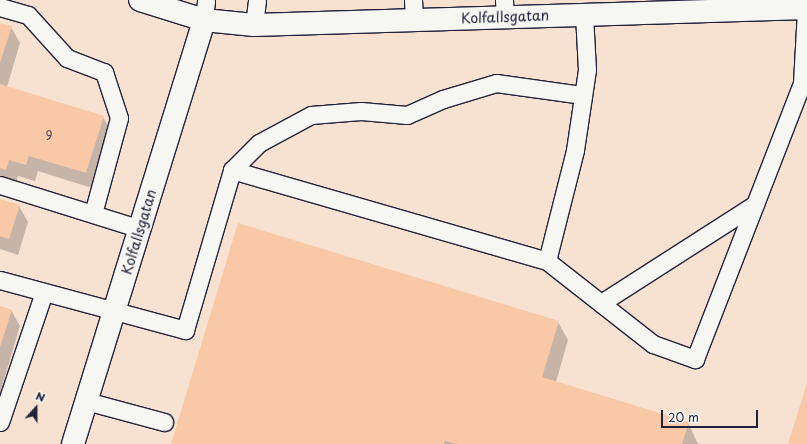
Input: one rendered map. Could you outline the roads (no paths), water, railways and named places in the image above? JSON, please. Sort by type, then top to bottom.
[{"type":"street","name":"Kolfallsgatan","points":[[140,0],[205,10],[254,25],[414,10],[504,9],[584,15],[696,6],[806,8]]},
{"type":"street","name":"Kolfallsgatan","points":[[73,444],[140,228],[205,10]]},
{"type":"lane","points":[[254,25],[257,0]]},
{"type":"lane","points":[[0,7],[28,15],[67,58],[104,72],[119,118],[93,214]]},
{"type":"lane","points":[[232,170],[547,261],[653,344],[695,359],[802,83],[806,8]]},
{"type":"lane","points":[[547,261],[575,150],[587,70],[584,15]]},
{"type":"lane","points":[[0,280],[185,330],[232,170],[259,143],[311,115],[361,111],[407,115],[443,99],[496,83],[583,95]]},
{"type":"lane","points":[[0,185],[140,228]]},
{"type":"lane","points":[[601,304],[755,204]]},
{"type":"lane","points":[[0,422],[44,292]]},
{"type":"lane","points":[[86,401],[164,422]]}]
